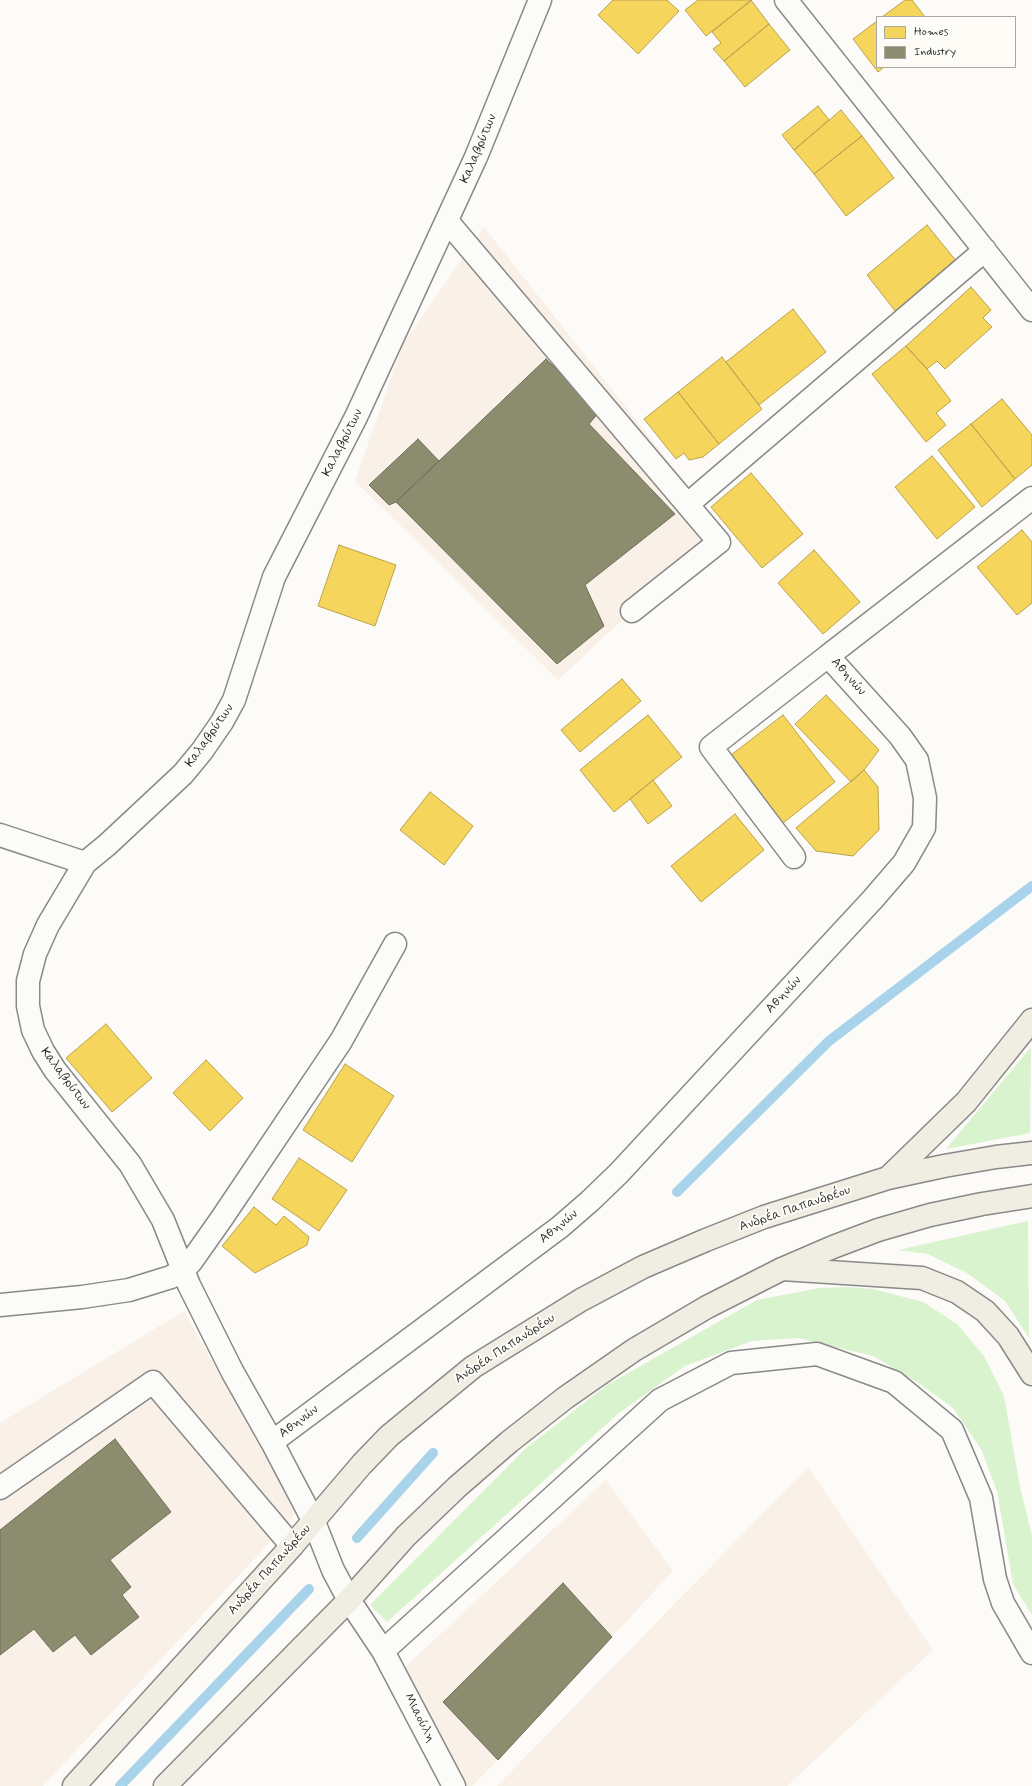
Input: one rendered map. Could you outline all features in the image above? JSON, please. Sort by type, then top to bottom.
[{"type":"main road","points":[[888,1178],[966,1102],[1032,1020]]},
{"type":"main road","name":"Ανδρέα Παπανδρέου","points":[[74,1786],[314,1522],[367,1458],[389,1436],[427,1403],[473,1367],[581,1300],[643,1267],[764,1217],[888,1178],[944,1166],[996,1157],[1032,1153]]},
{"type":"main road","points":[[165,1786],[349,1600],[406,1536],[457,1487],[509,1442],[565,1398],[634,1350],[707,1307],[782,1269],[878,1230],[930,1215],[982,1204],[1032,1196]]},
{"type":"main road","points":[[782,1269],[922,1278],[957,1292],[985,1311],[1008,1336],[1032,1374]]},
{"type":"street","name":"Καλαβρύτων","points":[[272,1442],[232,1371],[182,1271],[163,1220],[130,1164],[55,1070],[43,1051],[32,1030],[28,1006],[28,980],[35,954],[48,924],[85,863],[107,845],[183,774],[202,751],[222,722],[234,700],[274,577],[356,417],[447,221],[476,157],[540,0]]},
{"type":"street","points":[[786,0],[1032,310]]},
{"type":"street","points":[[447,221],[719,542],[632,610]]},
{"type":"street","points":[[688,504],[985,250]]},
{"type":"street","name":"Αθηνών","points":[[272,1442],[560,1227],[590,1201],[636,1155],[868,905],[904,863],[924,828],[924,798],[917,760],[900,736],[828,656],[1032,498]]},
{"type":"street","points":[[794,857],[711,747],[828,656]]},
{"type":"street","points":[[0,835],[85,863]]},
{"type":"street","points":[[0,1305],[82,1298],[129,1290],[164,1279],[182,1271],[191,1262],[222,1218],[341,1041],[395,944]]},
{"type":"street","points":[[383,1650],[660,1400],[731,1363],[818,1354],[894,1382],[952,1430],[981,1498],[995,1579],[1003,1604],[1032,1653]]},
{"type":"street","points":[[0,1488],[154,1382],[292,1546]]},
{"type":"street","name":"Μιαούλη","points":[[272,1442],[314,1522],[333,1570],[349,1600],[383,1650],[454,1786]]},
{"type":"shaded area","points":[[484,227],[721,528],[558,680],[355,481],[403,344]]},
{"type":"shaded area","points":[[184,1311],[297,1513],[43,1786],[0,1786],[0,1423]]},
{"type":"shaded area","points":[[808,1467],[933,1650],[787,1786],[497,1786]]},
{"type":"shaded area","points":[[606,1480],[673,1571],[498,1760],[472,1786],[467,1786],[404,1668]]},
{"type":"green space","points":[[1031,1047],[1030,1133],[946,1149]]},
{"type":"green space","points":[[1028,1221],[1029,1338],[1005,1301],[967,1273],[928,1254],[898,1250]]},
{"type":"green space","points":[[846,1287],[873,1289],[923,1302],[957,1324],[984,1356],[1004,1396],[1020,1487],[1032,1536],[1032,1615],[1013,1584],[997,1491],[981,1449],[953,1408],[920,1384],[873,1356],[798,1338],[752,1341],[685,1366],[619,1413],[387,1622],[370,1605],[525,1449],[607,1385],[757,1300],[820,1288]]},
{"type":"building: Homes","points":[[613,0],[667,0],[679,11],[638,54],[598,15]]},
{"type":"building: Homes","points":[[698,0],[752,0],[706,36],[685,10]]},
{"type":"building: Homes","points":[[751,0],[769,24],[724,61],[713,49],[721,43],[712,32]]},
{"type":"building: Homes","points":[[905,0],[912,0],[924,16],[883,16]]},
{"type":"building: Homes","points":[[876,22],[876,68],[883,68],[878,72],[853,39]]},
{"type":"building: Homes","points":[[769,24],[790,50],[745,87],[724,61]]},
{"type":"building: Homes","points":[[818,106],[829,120],[794,150],[782,135]]},
{"type":"building: Homes","points":[[841,110],[862,136],[814,174],[794,150]]},
{"type":"building: Homes","points":[[862,136],[894,178],[846,216],[814,174]]},
{"type":"building: Homes","points":[[927,225],[957,262],[896,312],[867,275]]},
{"type":"building: Homes","points":[[971,287],[991,310],[983,318],[992,327],[945,369],[937,361],[927,369],[906,346]]},
{"type":"building: Homes","points":[[793,309],[826,352],[759,405],[726,362]]},
{"type":"building: Homes","points":[[906,346],[927,369],[951,401],[936,413],[946,425],[926,442],[872,374]]},
{"type":"building: Homes","points":[[722,357],[762,409],[719,444],[678,392]]},
{"type":"building: Homes","points":[[678,392],[719,444],[703,457],[689,460],[684,453],[676,459],[644,419]]},
{"type":"building: Homes","points":[[1002,399],[1032,435],[1032,465],[1015,479],[971,424]]},
{"type":"building: Homes","points":[[971,424],[1015,479],[982,507],[938,450]]},
{"type":"building: Homes","points":[[932,456],[975,507],[937,539],[895,487]]},
{"type":"building: Homes","points":[[751,473],[803,534],[762,568],[711,507]]},
{"type":"building: Homes","points":[[1022,530],[1032,542],[1032,603],[1017,615],[977,567]]},
{"type":"building: Homes","points":[[339,545],[396,565],[375,626],[318,606]]},
{"type":"building: Homes","points":[[814,550],[860,602],[823,634],[778,583]]},
{"type":"building: Homes","points":[[622,679],[641,701],[580,752],[561,730]]},
{"type":"building: Homes","points":[[826,695],[879,750],[864,770],[851,782],[795,724]]},
{"type":"building: Homes","points":[[648,715],[682,757],[614,812],[580,770]]},
{"type":"building: Homes","points":[[783,715],[835,782],[783,823],[731,755]]},
{"type":"building: Homes","points":[[864,770],[878,787],[879,830],[853,856],[816,851],[796,828]]},
{"type":"building: Homes","points":[[653,780],[672,806],[648,824],[630,799]]},
{"type":"building: Homes","points":[[430,792],[473,826],[444,865],[400,830]]},
{"type":"building: Homes","points":[[735,814],[764,850],[701,902],[671,866]]},
{"type":"building: Homes","points":[[106,1024],[152,1078],[112,1112],[66,1058]]},
{"type":"building: Homes","points":[[206,1060],[243,1098],[210,1131],[173,1093]]},
{"type":"building: Homes","points":[[345,1064],[394,1096],[352,1162],[303,1130]]},
{"type":"building: Homes","points":[[299,1158],[347,1190],[319,1231],[272,1199]]},
{"type":"building: Homes","points":[[254,1207],[276,1225],[284,1216],[309,1237],[307,1245],[255,1273],[222,1246]]},
{"type":"building: Industry","points":[[546,359],[599,412],[589,424],[675,514],[585,585],[604,626],[557,664],[396,502]]},
{"type":"building: Industry","points":[[418,439],[439,461],[396,502],[389,505],[369,485]]},
{"type":"building: Industry","points":[[115,1439],[171,1512],[110,1560],[131,1587],[122,1595],[139,1617],[91,1655],[75,1635],[53,1652],[34,1629],[0,1655],[0,1530]]},
{"type":"building: Industry","points":[[563,1583],[612,1637],[498,1760],[443,1702]]},
{"type":"waterway","points":[[677,1192],[829,1041],[1032,886]]},
{"type":"waterway","points":[[357,1538],[433,1453]]},
{"type":"waterway","points":[[120,1786],[309,1589]]}]
